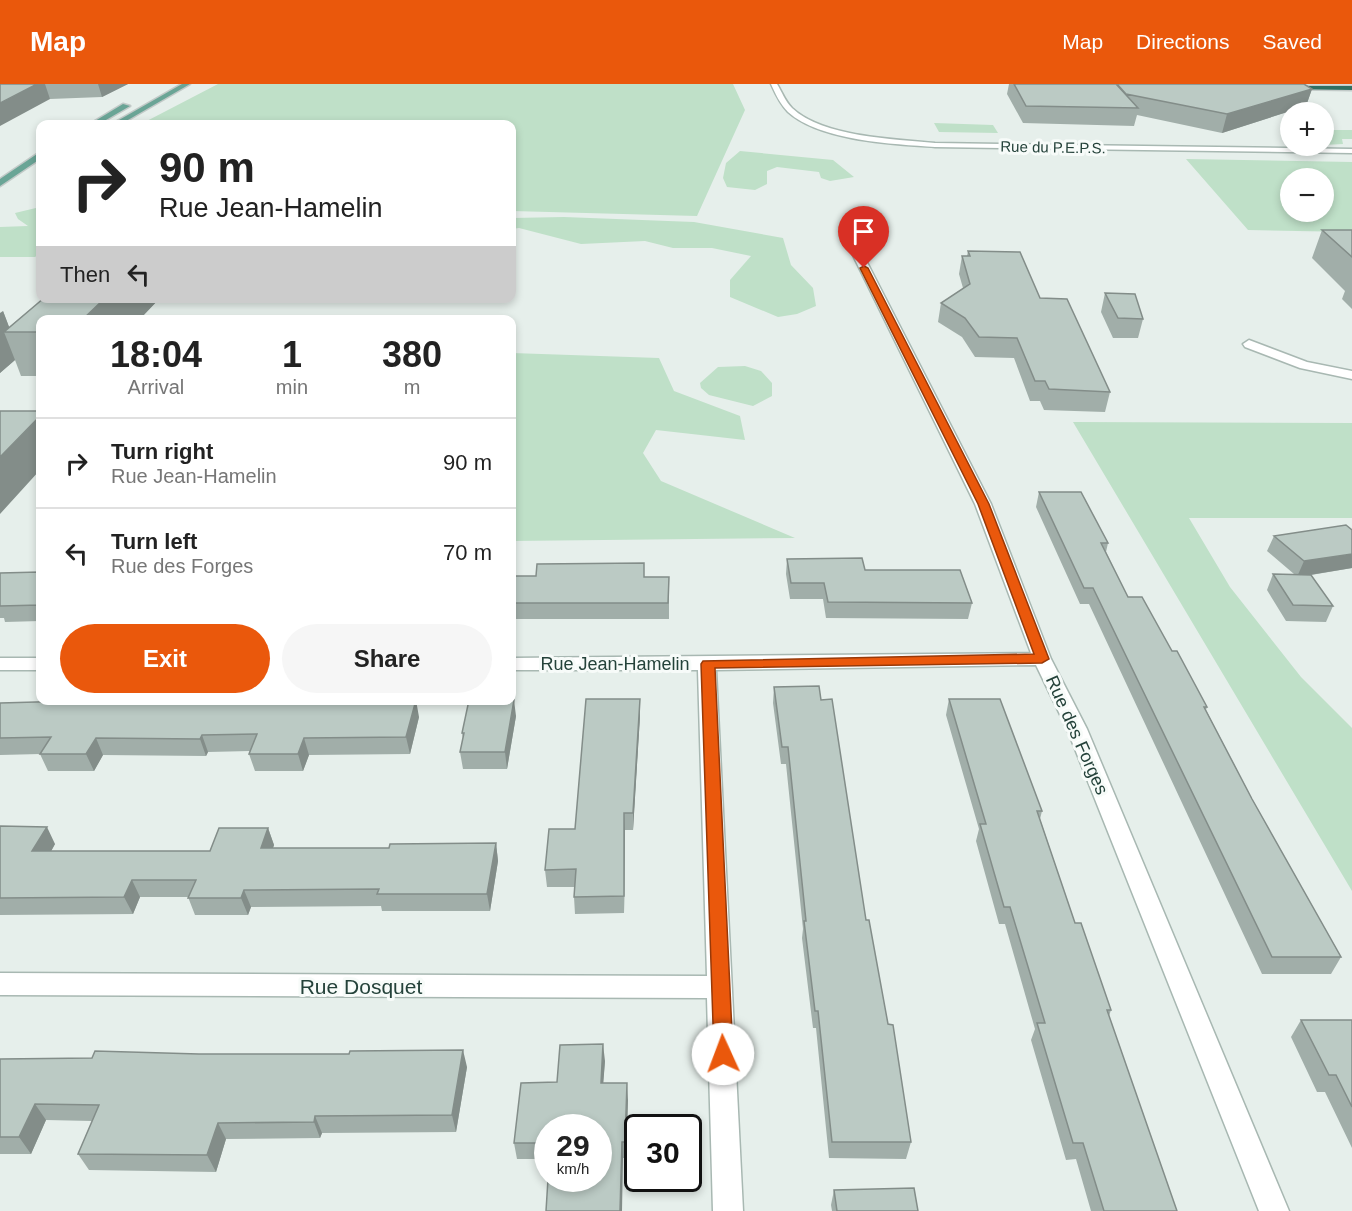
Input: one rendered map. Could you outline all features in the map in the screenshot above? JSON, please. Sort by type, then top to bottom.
[{"type":"highway","points":[[1338,97],[1281,88],[1352,88]]},
{"type":"main road","points":[[123,120],[187,84]]},
{"type":"main road","points":[[101,120],[136,100]]},
{"type":"main road","points":[[0,185],[36,159]]},
{"type":"main road","points":[[0,185],[36,168]]},
{"type":"street","name":"Rue du P.E.P.S.","points":[[775,86],[790,111],[803,119],[844,132],[895,141],[947,145],[1352,151]]},
{"type":"street","name":"Rue des Forges","points":[[848,235],[983,504],[1042,659],[1077,729],[1274,1211]]},
{"type":"street","points":[[1249,344],[1304,365],[1352,375]]},
{"type":"street","name":"Rue Jean-Hamelin","points":[[516,664],[708,664],[1042,659]]},
{"type":"street","points":[[0,664],[36,664]]},
{"type":"street","points":[[708,664],[728,1211]]},
{"type":"street","name":"Rue Dosquet","points":[[0,984],[721,987]]},
{"type":"green space","points":[[218,84],[733,84],[745,110],[697,216],[516,211],[516,120],[149,120]]},
{"type":"green space","points":[[934,123],[993,125],[998,133],[939,132]]},
{"type":"green space","points":[[1334,130],[1352,130],[1352,139],[1342,139],[1343,144],[1334,144]]},
{"type":"green space","points":[[740,151],[833,160],[854,177],[830,181],[821,178],[819,172],[777,167],[767,171],[767,184],[755,190],[727,187],[723,178],[726,163]]},
{"type":"green space","points":[[1186,159],[1352,162],[1352,232],[1248,230]]},
{"type":"green space","points":[[36,208],[35,257],[0,257],[0,227],[28,226],[18,219],[15,213]]},
{"type":"green space","points":[[564,217],[694,222],[783,238],[791,265],[813,288],[816,306],[797,314],[778,317],[730,297],[730,280],[751,256],[712,248],[673,248],[645,241],[581,244],[516,228],[516,218]]},
{"type":"green space","points":[[516,353],[659,358],[674,391],[740,416],[745,440],[656,430],[643,453],[661,481],[795,538],[516,541]]},
{"type":"green space","points":[[745,366],[761,371],[772,383],[772,396],[753,406],[709,395],[701,388],[700,383],[718,367]]},
{"type":"green space","points":[[1073,422],[1352,423],[1352,518],[1189,518],[1230,587],[1301,677],[1352,728],[1352,891]]},
{"type":"building","points":[[0,84],[37,84],[0,103]]},
{"type":"building","points":[[1014,84],[1116,84],[1138,108],[1026,106]]},
{"type":"building","points":[[1117,84],[1304,84],[1312,89],[1227,114],[1126,94]]},
{"type":"building","points":[[1322,230],[1352,230],[1352,257]]},
{"type":"building","points":[[968,251],[1020,252],[1040,298],[1067,299],[1110,392],[1049,389],[1045,381],[1035,381],[1017,338],[979,337],[965,318],[941,303],[970,284],[962,256],[970,256]]},
{"type":"building","points":[[1105,293],[1135,294],[1143,319],[1118,318]]},
{"type":"building","points":[[38,303],[100,303],[87,315],[36,315],[36,332],[4,332]]},
{"type":"building","points":[[0,411],[36,411],[36,420],[0,457]]},
{"type":"building","points":[[1039,492],[1081,492],[1108,543],[1101,543],[1128,597],[1142,597],[1172,651],[1177,651],[1252,799],[1341,957],[1272,957],[1093,588],[1084,588]]},
{"type":"building","points":[[1346,525],[1352,530],[1352,554],[1304,561],[1274,536]]},
{"type":"building","points":[[862,558],[865,570],[960,570],[972,603],[828,602],[824,583],[791,583],[787,559]]},
{"type":"building","points":[[644,563],[644,577],[669,577],[668,603],[516,603],[516,576],[536,576],[537,564]]},
{"type":"building","points":[[36,572],[36,605],[0,606],[0,573]]},
{"type":"building","points":[[1273,574],[1311,575],[1333,606],[1293,605]]},
{"type":"building","points":[[819,686],[821,700],[832,699],[866,920],[869,920],[888,1024],[893,1025],[911,1142],[832,1142],[818,1011],[815,1011],[804,921],[806,921],[788,747],[782,747],[774,687]]},
{"type":"building","points":[[586,699],[640,699],[633,813],[624,813],[624,896],[574,897],[576,869],[545,870],[549,829],[575,829]]},
{"type":"building","points":[[949,699],[1000,699],[1042,811],[1037,811],[1075,923],[1081,923],[1111,1010],[1107,1010],[1177,1211],[1104,1211],[1083,1143],[1073,1143],[1037,1023],[1045,1023],[1010,907],[1004,907],[980,824],[986,824]]},
{"type":"building","points":[[36,702],[36,705],[415,705],[406,737],[304,738],[298,754],[249,754],[257,734],[202,735],[200,739],[96,738],[86,754],[40,754],[51,737],[0,738],[0,703]]},
{"type":"building","points":[[468,705],[513,705],[505,752],[460,752],[464,733],[462,733]]},
{"type":"building","points":[[0,826],[47,827],[32,851],[210,851],[219,828],[268,828],[261,848],[389,848],[390,844],[496,843],[487,894],[377,894],[379,889],[244,890],[241,898],[188,898],[196,880],[132,880],[124,897],[0,898]]},
{"type":"building","points":[[1301,1020],[1352,1020],[1352,1107],[1336,1075],[1329,1075]]},
{"type":"building","points":[[603,1044],[601,1083],[627,1083],[620,1211],[546,1211],[547,1192],[612,1192],[612,1114],[534,1114],[534,1143],[514,1143],[521,1083],[557,1082],[560,1045]]},
{"type":"building","points":[[463,1050],[452,1115],[315,1116],[314,1122],[218,1123],[207,1155],[78,1154],[99,1105],[35,1104],[19,1137],[0,1137],[0,1059],[92,1058],[95,1051],[349,1054],[350,1051]]},
{"type":"building","points":[[914,1188],[918,1211],[837,1211],[834,1190]]},
{"type":"route","points":[[723,1054],[708,664],[1042,659],[983,504],[864,268]]}]
